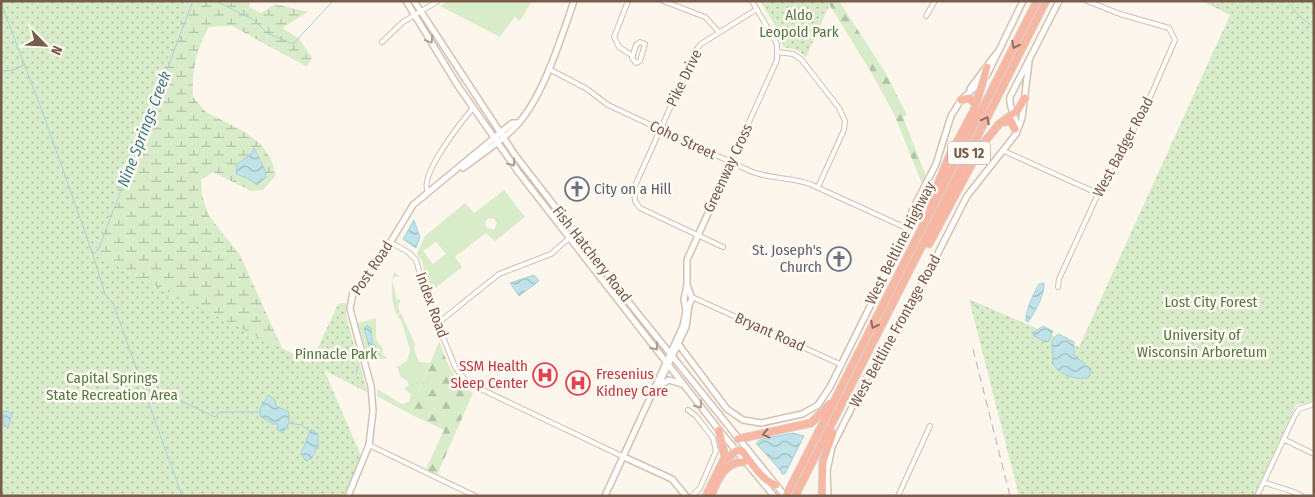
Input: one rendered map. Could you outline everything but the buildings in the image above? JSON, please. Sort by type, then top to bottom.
[{"type":"highway","name":"West Beltline Highway","points":[[785,496],[838,396],[1037,1]]},
{"type":"highway","name":"West Beltline Highway","points":[[796,496],[1046,1]]},
{"type":"highway","points":[[903,266],[947,163],[976,104],[986,67]]},
{"type":"highway","points":[[961,100],[969,98],[976,104]]},
{"type":"highway","points":[[894,305],[953,202],[982,144],[999,124],[1021,107],[1025,98]]},
{"type":"highway","points":[[999,124],[1012,121],[1015,129]]},
{"type":"highway","points":[[822,496],[824,458],[847,395]]},
{"type":"highway","points":[[738,439],[811,423],[838,396]]},
{"type":"highway","points":[[706,496],[724,461],[726,452],[718,430]]},
{"type":"highway","points":[[724,461],[736,451],[742,451],[757,470],[772,484],[777,485]]},
{"type":"highway","points":[[711,496],[727,468],[738,462],[744,462]]},
{"type":"street","name":"Fish Hatchery Road","points":[[406,1],[418,14],[501,135],[547,197],[622,294],[785,496]]},
{"type":"street","name":"Fish Hatchery Road","points":[[414,1],[418,14],[449,72],[496,140],[536,195],[718,430],[773,495]]},
{"type":"street","points":[[382,42],[392,31],[438,1]]},
{"type":"street","name":"Post Road","points":[[348,496],[369,445],[373,422],[372,395],[351,314],[350,303],[355,288],[378,263],[408,210],[449,175],[456,173],[501,135],[519,123],[549,69],[574,1]]},
{"type":"street","points":[[628,1],[614,37],[619,47],[633,56],[634,62],[640,61],[645,46],[644,43],[638,43],[633,56]]},
{"type":"street","points":[[663,1],[705,17],[719,32]]},
{"type":"street","points":[[752,1],[777,44],[777,52],[794,54],[801,59],[844,117],[844,130],[818,187]]},
{"type":"street","points":[[926,16],[935,1]]},
{"type":"street","name":"West Beltline Frontage Road","points":[[678,345],[727,409],[736,417],[752,423],[769,421],[810,410],[826,395],[896,254],[936,164],[949,120],[961,100],[982,81],[1023,1]]},
{"type":"street","name":"West Beltline Frontage Road","points":[[1004,151],[1017,124],[1010,105],[1010,97],[1058,1]]},
{"type":"street","name":"West Badger Road","points":[[1058,287],[1059,279],[1115,157],[1141,118],[1174,46],[1174,35],[1165,26],[1120,14],[1087,1]]},
{"type":"street","name":"Pike Drive","points":[[697,234],[647,212],[635,202],[634,188],[696,50],[719,32],[756,8]]},
{"type":"street","name":"Greenway Cross","points":[[671,355],[678,345],[688,322],[687,260],[697,234],[774,66],[777,52]]},
{"type":"street","name":"West Beltline Frontage Road","points":[[967,94],[998,52]]},
{"type":"street","name":"West Beltline Frontage Road","points":[[828,496],[828,462],[837,435],[873,367],[907,314],[967,196],[984,172],[1004,151],[1020,126],[1029,62]]},
{"type":"street","name":"Coho Street","points":[[549,69],[587,89],[608,105],[761,176],[798,180],[818,187],[906,228]]},
{"type":"street","points":[[449,72],[459,80],[464,81]]},
{"type":"street","points":[[428,192],[426,184],[433,166],[474,108]]},
{"type":"street","points":[[1004,151],[1098,193]]},
{"type":"street","points":[[536,195],[547,197]]},
{"type":"street","points":[[438,323],[499,274],[545,257],[575,233]]},
{"type":"street","points":[[697,234],[723,246]]},
{"type":"street","name":"Index Road","points":[[390,242],[408,252],[416,260],[424,289],[456,369],[468,383],[624,456]]},
{"type":"street","points":[[611,291],[619,296],[622,294]]},
{"type":"street","name":"Greenway Cross","points":[[605,496],[668,364],[684,322],[689,299]]},
{"type":"street","name":"Bryant Road","points":[[689,299],[699,300],[842,365]]},
{"type":"street","points":[[620,302],[625,301],[631,305]]},
{"type":"street","points":[[657,386],[671,380],[685,387]]},
{"type":"street","points":[[1257,496],[1299,408],[1314,404]]},
{"type":"street","points":[[688,410],[696,416],[713,438],[716,451],[700,488],[692,496]]},
{"type":"street","points":[[898,496],[930,426]]},
{"type":"street","points":[[1283,439],[1314,454]]},
{"type":"street","points":[[369,445],[475,496]]},
{"type":"street","points":[[624,456],[672,479],[686,496]]},
{"type":"street","points":[[1264,482],[1281,490],[1290,491],[1302,496]]},
{"type":"street","points":[[1281,490],[1286,496]]},
{"type":"green space","name":"Capital Springs State Recreation Area","points":[[1,1],[250,1],[249,7],[261,13],[275,4],[308,12],[282,28],[298,38],[312,57],[307,67],[232,26],[209,27],[196,61],[193,78],[193,97],[206,112],[245,132],[262,145],[271,159],[276,175],[263,190],[251,191],[213,172],[201,180],[202,195],[209,216],[240,255],[282,348],[324,370],[348,429],[1,496]],"holes":[[[254,148],[260,160],[252,182],[237,164],[251,154]]]},
{"type":"green space","name":"Capital Springs State Recreation Area","points":[[1,1],[189,1],[94,255],[311,363],[338,304],[346,303],[346,316],[368,393],[324,370],[362,458],[345,496],[1,496]]},
{"type":"green space","points":[[448,1],[532,1],[520,21],[514,17],[500,37],[440,6]]},
{"type":"green space","name":"Aldo Leopold Park","points":[[760,1],[827,1],[829,6],[806,57],[797,50],[783,47],[780,33]]},
{"type":"green space","points":[[827,1],[839,1],[885,72],[907,115],[903,117],[926,176],[922,184],[894,114],[870,70]]},
{"type":"green space","name":"University of Wisconsin Arboretum","points":[[1202,1],[1314,1],[1314,401],[1296,405],[1254,496],[1019,496],[969,299],[1079,347],[1230,15]]},
{"type":"green space","points":[[504,190],[525,217],[495,241],[486,233],[455,257],[462,267],[429,293],[422,261],[417,254],[425,236],[465,203],[474,213]],"holes":[[[489,218],[494,219],[497,223],[494,230],[486,227],[485,222]],[[436,242],[446,254],[433,264],[423,251]]]},
{"type":"green space","points":[[395,272],[400,277],[395,276],[392,280]]},
{"type":"green space","points":[[392,280],[397,300],[400,299],[398,306],[400,313],[397,315],[393,300]]},
{"type":"green space","points":[[401,313],[415,344],[414,350],[419,362],[430,363],[410,414],[377,396],[377,389],[402,404],[409,402],[411,394],[404,389],[409,385],[408,382],[400,376],[398,368],[395,368],[407,361],[410,350],[401,320],[397,317]]},
{"type":"green space","points":[[376,318],[376,339],[383,349],[382,354],[388,358],[369,361],[358,323]]},
{"type":"green space","points":[[439,341],[455,376],[473,393],[437,475],[426,469],[444,430],[410,414]]},
{"type":"water","points":[[254,148],[265,170],[266,177],[257,185],[247,178],[236,174],[237,164],[251,154]]},
{"type":"water","points":[[414,220],[420,237],[416,248],[403,239]]},
{"type":"water","points":[[534,275],[539,281],[519,296],[510,283]]},
{"type":"water","points":[[1044,283],[1041,298],[1028,322],[1026,317],[1030,302],[1039,284]]},
{"type":"water","points":[[367,326],[371,328],[372,341],[379,353],[376,356],[371,353],[364,328]]},
{"type":"water","points":[[1043,326],[1053,331],[1049,341],[1046,342],[1034,336],[1033,333]]},
{"type":"water","points":[[1059,334],[1074,342],[1074,355],[1091,369],[1089,377],[1070,376],[1060,372],[1054,365],[1052,342]]},
{"type":"water","points":[[268,395],[275,400],[276,406],[289,412],[289,423],[284,431],[278,431],[278,424],[273,424],[260,416],[260,409]]},
{"type":"water","points":[[6,411],[12,414],[8,427],[4,426],[3,412]]},
{"type":"water","points":[[311,429],[318,434],[318,445],[312,458],[306,461],[301,454]]},
{"type":"water","points":[[793,433],[804,436],[785,474],[782,474],[756,443],[761,439]]},
{"type":"waterway","name":"Nine Springs Creek","points":[[94,254],[99,248],[193,1]]},
{"type":"waterway","name":"Nine Springs Creek","points":[[216,1],[254,20],[267,33],[293,44],[333,1]]},
{"type":"waterway","points":[[1212,1],[1224,1]]},
{"type":"waterway","points":[[1,3],[44,116],[105,294],[113,303],[182,496]]},
{"type":"waterway","points":[[1289,4],[1300,17],[1314,27]]},
{"type":"waterway","points":[[1,71],[13,70],[24,65]]},
{"type":"waterway","points":[[974,305],[979,307]]},
{"type":"waterway","points":[[356,374],[358,366]]},
{"type":"waterway","points":[[146,390],[161,391],[215,417],[219,412],[260,412]]},
{"type":"waterway","points":[[289,423],[302,425],[309,431]]},
{"type":"railway","points":[[973,349],[1010,496]]},
{"type":"place","name":"City on a Hill","points":[[577,189]]},
{"type":"place","name":"St. Joseph's Church","points":[[839,259]]},
{"type":"place","name":"SSM Health Sleep Center","points":[[545,375]]},
{"type":"place","name":"Fresenius Kidney Care","points":[[578,383]]},
{"type":"park label","name":"Lost City Forest","points":[[1211,302]]},
{"type":"park label","name":"Pinnacle Park","points":[[336,354]]}]
